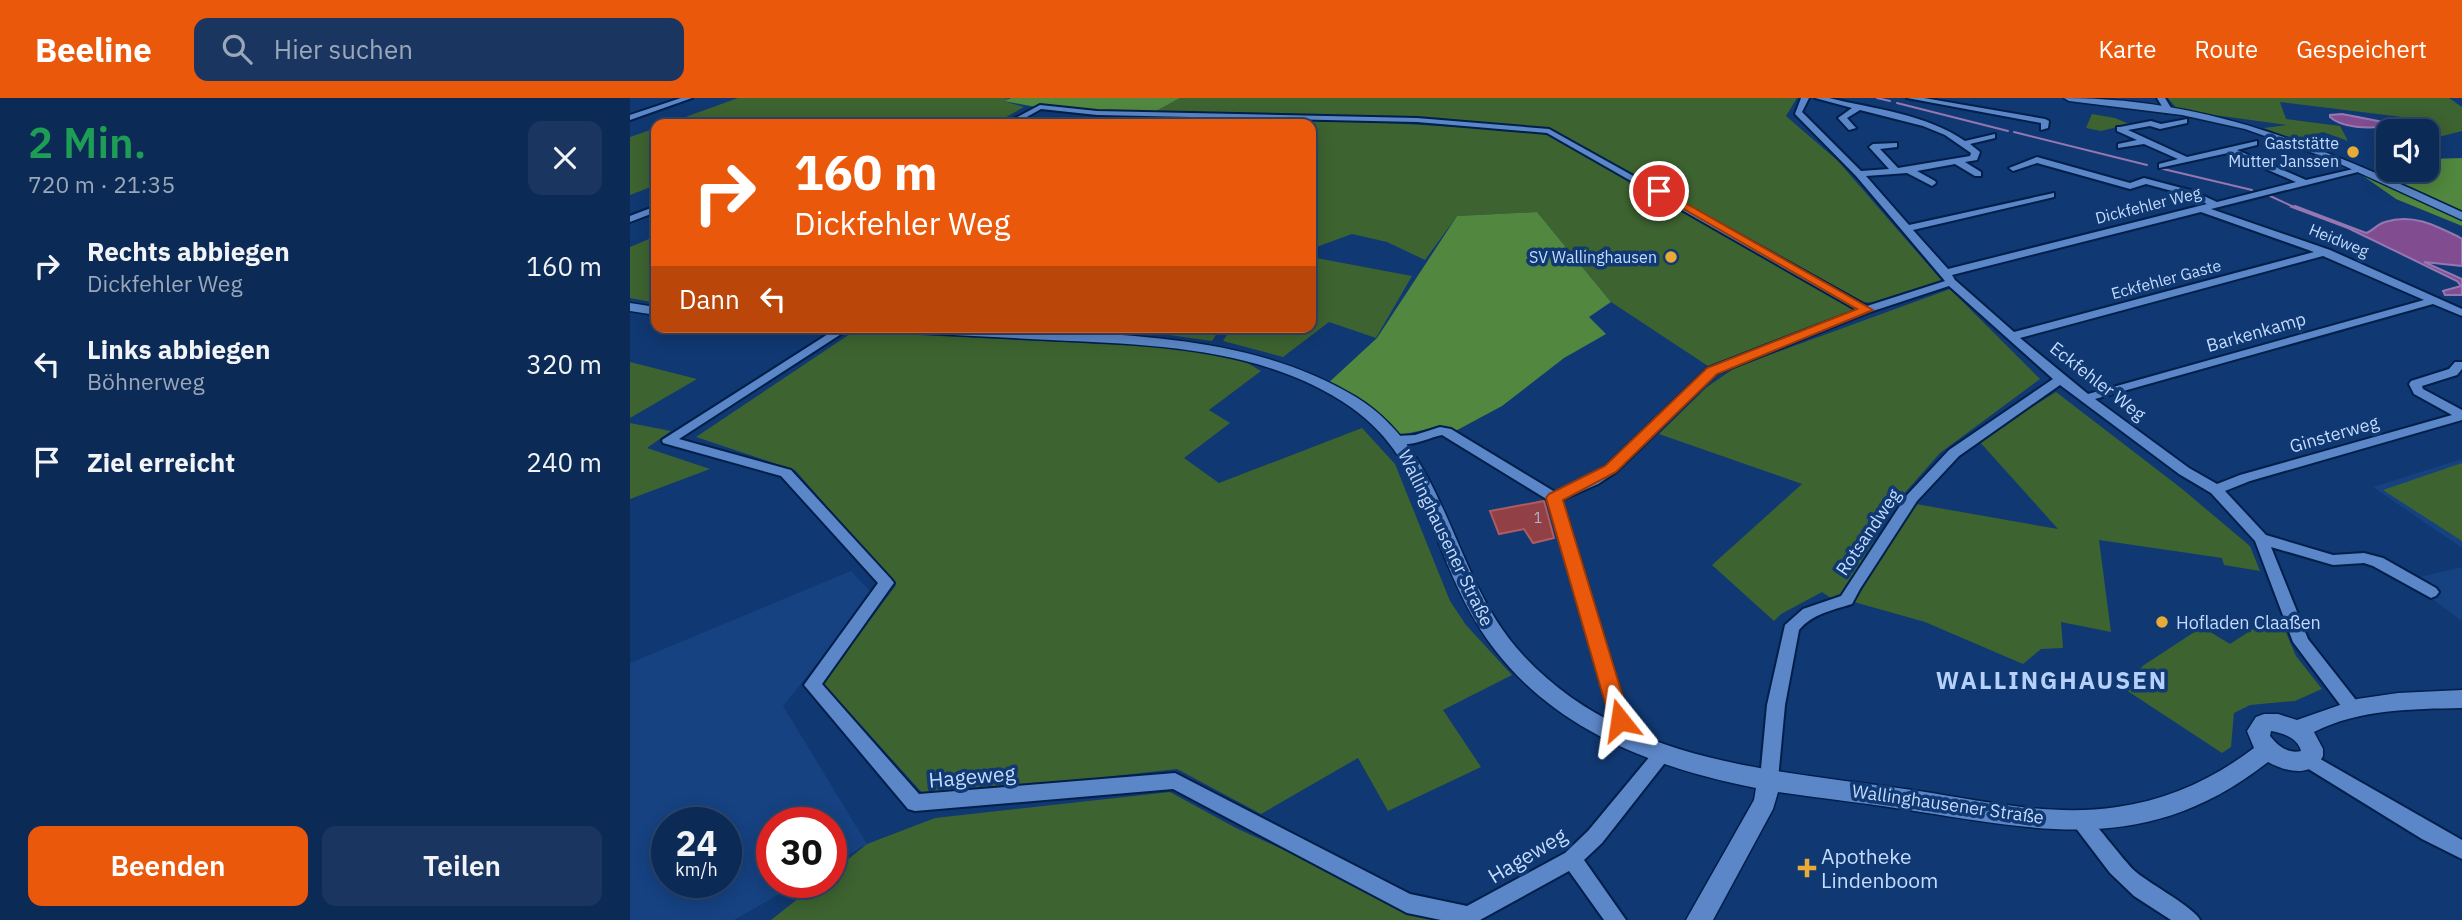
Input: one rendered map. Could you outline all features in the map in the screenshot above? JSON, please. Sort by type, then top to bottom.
[{"type":"street","points":[[630,118],[688,98]]},
{"type":"street","name":"Eckfehler Weg","points":[[1805,98],[1798,112],[1907,228],[1948,278],[2060,379],[2184,471],[2217,490],[2261,539],[2301,642],[2353,709]]},
{"type":"street","points":[[1819,98],[1926,124],[1965,143],[1976,152],[1974,158],[1958,162],[1909,170],[1858,174]]},
{"type":"street","points":[[1911,98],[1936,100],[2044,125],[2050,111]]},
{"type":"street","points":[[1978,109],[1983,98]]},
{"type":"street","points":[[2068,98],[2169,111],[2247,127],[2284,138],[2462,216]]},
{"type":"street","points":[[2161,98],[2169,111]]},
{"type":"street","points":[[1017,119],[1040,107],[1097,113],[1417,120],[1549,131],[1866,310]]},
{"type":"street","points":[[1852,128],[1842,118],[1858,108]]},
{"type":"street","points":[[2184,121],[2160,127],[2151,123],[2120,129],[2186,160]]},
{"type":"street","points":[[1965,143],[1992,136]]},
{"type":"street","points":[[2121,146],[2145,141]]},
{"type":"street","points":[[2162,166],[2254,143]]},
{"type":"street","points":[[1894,145],[1873,147],[1896,171]]},
{"type":"street","points":[[2229,150],[2304,182]]},
{"type":"street","points":[[2070,169],[2082,158]]},
{"type":"street","points":[[2013,168],[2037,160],[2130,186],[2139,185],[2145,178],[2216,205]]},
{"type":"street","points":[[1958,162],[1978,174]]},
{"type":"street","name":"Dickfehler Weg","points":[[1554,498],[1611,469],[1712,371],[1948,278],[2200,208],[2359,169]]},
{"type":"street","points":[[1909,170],[1932,183]]},
{"type":"street","points":[[1907,228],[2051,195]]},
{"type":"street","name":"Heidweg","points":[[2200,208],[2326,252],[2462,313]]},
{"type":"street","points":[[630,219],[651,211]]},
{"type":"street","name":"Eckfehler Gaste","points":[[2013,336],[2326,252]]},
{"type":"street","name":"Barkenkamp","points":[[2086,398],[2435,300]]},
{"type":"street","points":[[630,307],[651,310]]},
{"type":"street","name":"Hageweg","points":[[837,333],[668,440],[786,473],[886,583],[812,685],[915,803],[1175,781],[1407,903],[1468,916],[1572,859],[1595,837],[1662,754]]},
{"type":"street","name":"Wallinghausener Straße","points":[[996,333],[1153,341],[1238,354],[1287,369],[1353,402],[1396,440],[1410,458],[1471,595],[1496,637],[1536,681],[1567,707],[1610,733],[1662,754],[1698,765],[1769,779],[1983,811],[2082,821],[2113,819],[2192,799],[2236,776],[2268,750]]},
{"type":"street","points":[[2459,365],[2453,372],[2415,384],[2418,391],[2462,416]]},
{"type":"street","name":"Rotsandweg","points":[[1769,779],[1776,705],[1791,629],[1796,621],[1805,613],[1847,600],[1912,498],[1954,453],[2060,379]]},
{"type":"street","name":"Ginsterweg","points":[[2217,490],[2245,478],[2462,416]]},
{"type":"street","points":[[1396,440],[1416,439],[1440,431],[1446,432],[1554,498],[1620,720],[1610,733]]},
{"type":"street","points":[[2261,539],[2333,560],[2364,558],[2378,562],[2431,592]]},
{"type":"street","points":[[2298,730],[2316,720],[2353,709],[2402,700],[2462,699]]},
{"type":"street","points":[[2264,723],[2280,723],[2298,730],[2313,750],[2308,760],[2302,762],[2285,760],[2268,750],[2258,737],[2258,731],[2264,723]]},
{"type":"street","points":[[2308,760],[2462,850]]},
{"type":"street","points":[[1699,920],[1765,802],[1769,779]]},
{"type":"street","points":[[2082,821],[2100,849],[2121,873],[2151,899],[2190,920]]},
{"type":"street","points":[[1572,859],[1616,920]]},
{"type":"shaded area","points":[[2342,114],[2376,121],[2376,127],[2356,127],[2335,121],[2330,115]]},
{"type":"shaded area","points":[[2292,207],[2366,233],[2382,223],[2405,219],[2432,225],[2459,237],[2462,239],[2462,266],[2424,262],[2462,279],[2462,295],[2445,295],[2443,291],[2461,286],[2457,281],[2348,228]]},
{"type":"shaded area","points":[[2462,459],[2462,548],[2373,487]]},
{"type":"shaded area","points":[[2462,567],[2462,621],[2407,580]]},
{"type":"shaded area","points":[[851,571],[873,594],[783,706],[844,807],[756,807],[756,898],[773,898],[734,920],[630,920],[630,663]]},
{"type":"shaded area","points":[[847,811],[867,844],[847,856]]},
{"type":"green space","points":[[738,98],[1009,98],[1004,101],[1024,107],[1003,119],[680,119]]},
{"type":"green space","points":[[1011,98],[1180,98],[1147,116],[1066,113],[1004,101]]},
{"type":"green space","points":[[1180,98],[1797,98],[1786,116],[1838,161],[1942,281],[1875,303],[1863,302],[1553,130],[1416,119],[1335,120],[1545,132],[1858,309],[1711,368],[1611,302],[1537,212],[1457,216],[1425,260],[1387,242],[1352,234],[1316,247],[1316,119],[1118,119],[1147,116]]},
{"type":"green space","points":[[2168,98],[2449,98],[2462,107],[2462,131],[2439,137],[2439,119],[2403,119],[2280,102],[2286,119],[2340,126],[2348,141],[2323,132],[2313,135],[2322,139],[2312,146],[2264,128],[2287,125],[2178,110]]},
{"type":"green space","points":[[2092,114],[2115,118],[2129,124],[2101,131],[2086,128]]},
{"type":"green space","points":[[651,130],[651,187],[630,195],[630,137]]},
{"type":"green space","points":[[2462,158],[2462,226],[2396,199],[2359,173],[2376,172],[2376,182],[2439,182],[2439,159]]},
{"type":"green space","points":[[1537,212],[1611,302],[1589,317],[1606,334],[1564,358],[1502,406],[1448,435],[1433,428],[1391,437],[1325,386],[1377,338],[1457,216]]},
{"type":"green space","points":[[651,238],[651,302],[630,298],[630,247]]},
{"type":"green space","points":[[1316,258],[1412,276],[1376,338],[1329,322],[1316,332]]},
{"type":"green space","points":[[1950,289],[2040,379],[1940,453],[1902,496],[1835,601],[1822,592],[1781,614],[1774,621],[1712,565],[1802,484],[1659,434],[1707,387],[1736,367]]},
{"type":"green space","points":[[852,333],[1152,346],[1246,362],[1261,371],[1209,410],[1230,423],[1184,458],[1219,483],[1362,428],[1395,464],[1450,601],[1466,625],[1512,675],[1443,710],[1481,767],[1388,811],[1358,758],[1261,814],[1177,769],[926,797],[823,683],[896,585],[795,470],[696,437]]},
{"type":"green space","points":[[1142,333],[1217,333],[1212,341]]},
{"type":"green space","points":[[1228,333],[1315,333],[1283,357],[1223,341]]},
{"type":"green space","points":[[630,362],[697,379],[630,418]]},
{"type":"green space","points":[[2056,392],[2181,488],[2250,546],[2260,571],[2224,565],[2222,558],[2099,540],[2111,632],[2061,622],[2063,648],[2041,649],[2023,664],[1925,622],[1854,602],[1916,504],[2058,529],[1978,440]]},
{"type":"green space","points":[[630,423],[671,431],[647,448],[710,469],[630,499]]},
{"type":"green space","points":[[2462,463],[2462,541],[2383,490]]},
{"type":"green space","points":[[2262,623],[2282,623],[2296,656],[2322,689],[2295,701],[2250,705],[2234,713],[2231,747],[2222,753],[2120,686],[2144,665],[2202,627],[2230,644]]},
{"type":"green space","points":[[1170,792],[1236,828],[1437,920],[771,920],[799,898],[847,898],[847,860],[867,844],[935,818]]},
{"type":"building","points":[[1544,501],[1554,538],[1533,543],[1524,529],[1499,534],[1490,511]]},
{"type":"waterway","points":[[1877,98],[1890,101]]},
{"type":"waterway","points":[[1897,103],[2008,131]]},
{"type":"waterway","points":[[2014,132],[2147,165]]},
{"type":"waterway","points":[[2159,168],[2252,190]]},
{"type":"waterway","points":[[2270,196],[2294,207]]},
{"type":"place","name":"Gaststätte Mutter Janssen","points":[[2353,152]]},
{"type":"place","name":"SV Wallinghausen","points":[[1671,257]]},
{"type":"place","name":"Hofladen Claaßen","points":[[2162,622]]},
{"type":"place","name":"Apotheke Lindenboom","points":[[1807,868]]},
{"type":"district","name":"WALLINGHAUSEN","points":[[2052,680]]},
{"type":"route","points":[[1620,720],[1602,652],[1554,498],[1611,469],[1644,440],[1712,371],[1866,310],[1659,191]]}]
